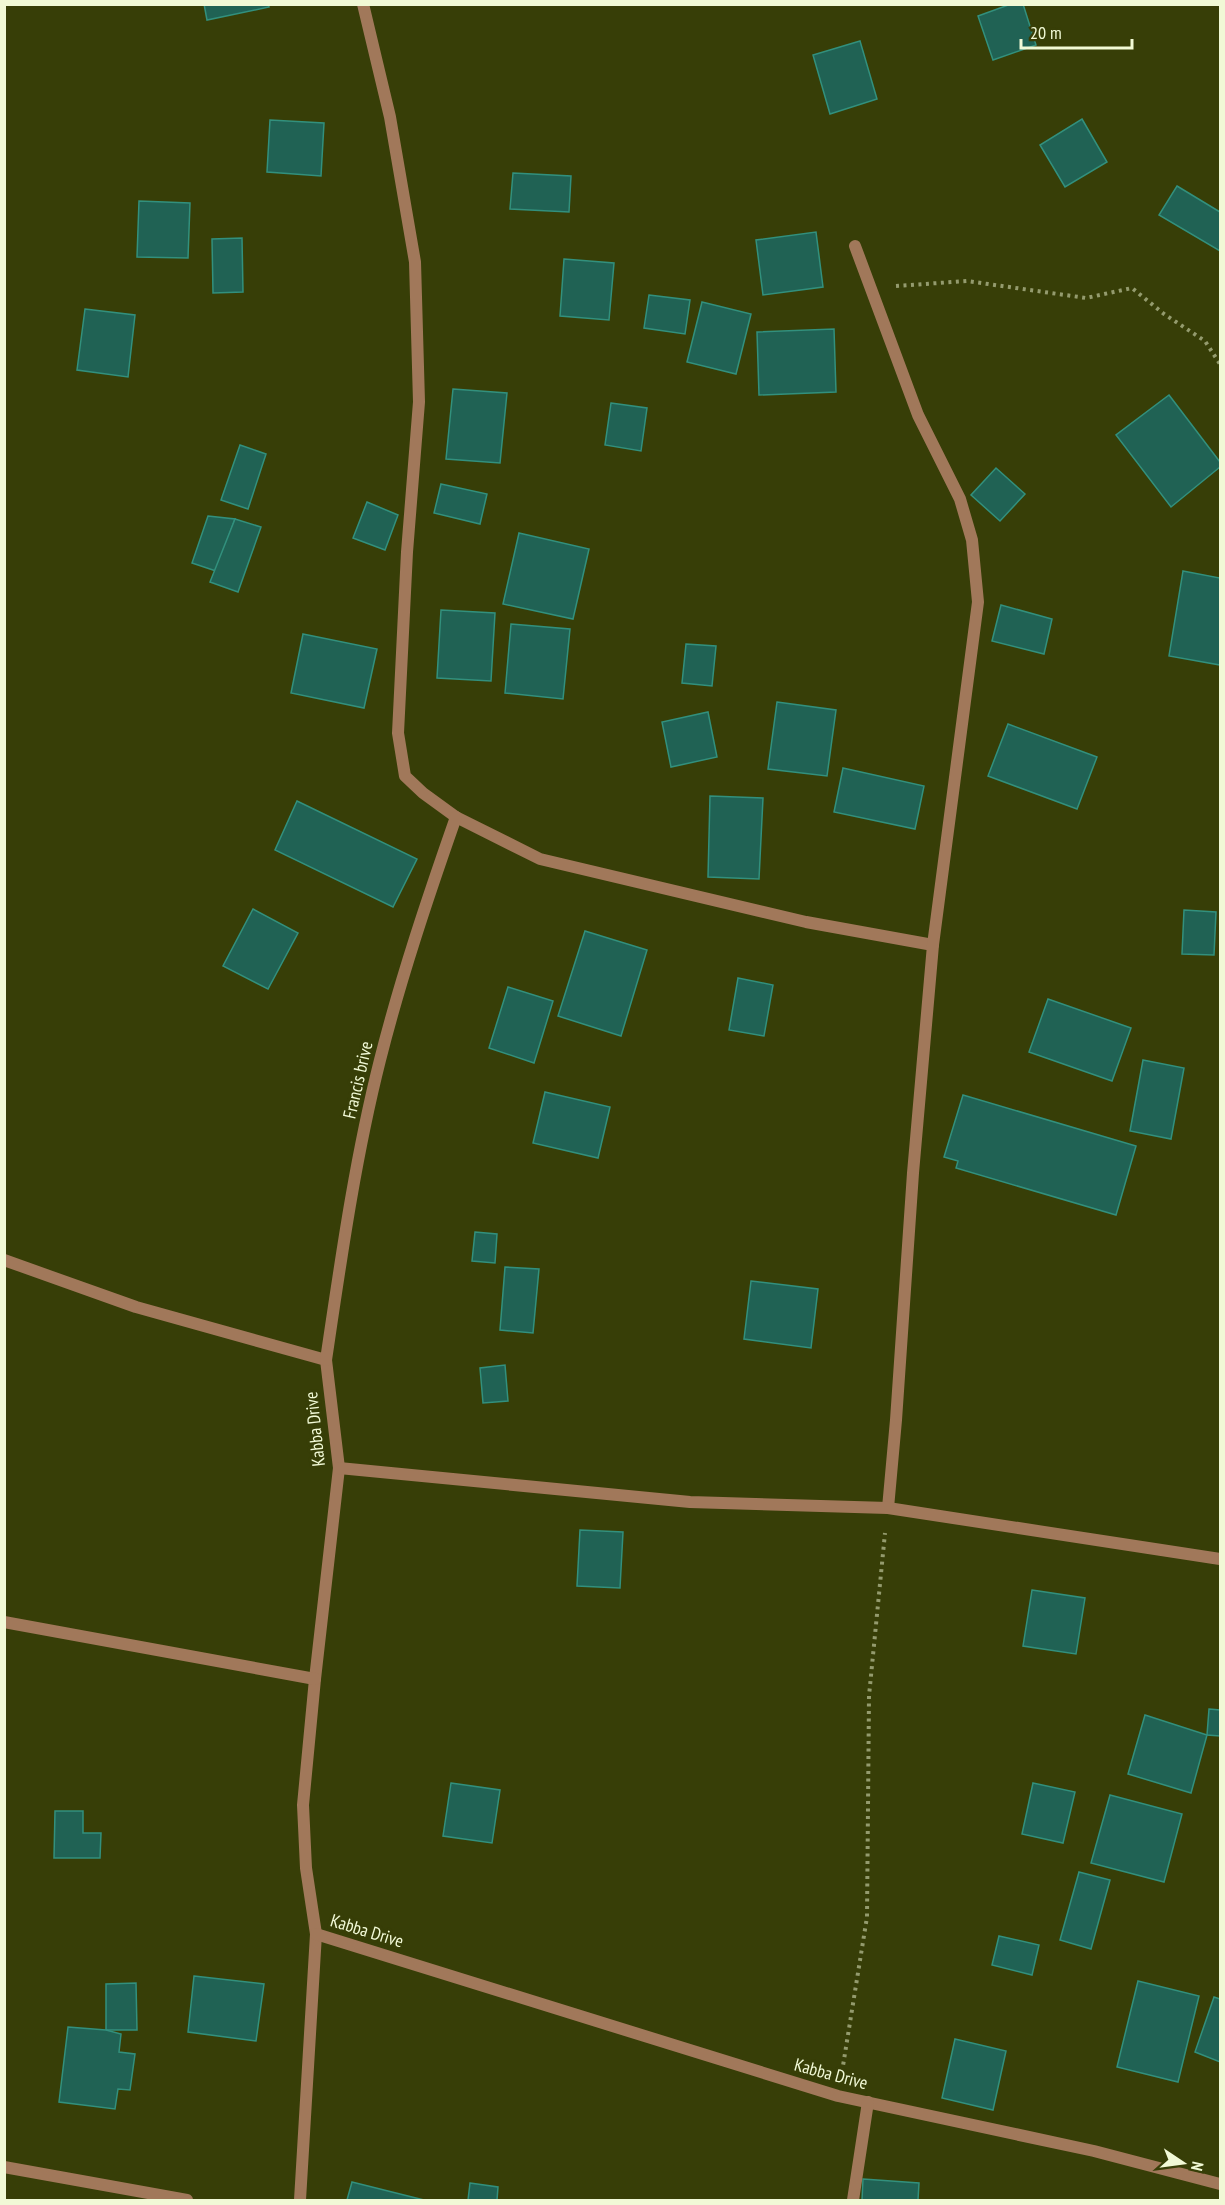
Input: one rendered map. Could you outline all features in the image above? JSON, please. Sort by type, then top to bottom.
[{"type":"street","points":[[363,4],[390,117],[415,262],[418,402],[407,552],[398,733],[405,776],[423,793],[456,817],[540,859],[807,921],[933,945]]},
{"type":"street","points":[[855,246],[918,416],[960,499],[972,540],[978,602],[933,945],[888,1508]]},
{"type":"street","name":"Francis brive","points":[[326,1360],[352,1190],[380,1061],[410,951],[456,817]]},
{"type":"street","points":[[4,1260],[136,1307],[326,1360]]},
{"type":"street","name":"Kabba Drive","points":[[326,1360],[339,1468],[303,1805],[306,1868],[316,1934],[838,2096],[1094,2151],[1221,2184]]},
{"type":"street","points":[[339,1468],[690,1502],[888,1508],[1221,1559]]},
{"type":"street","points":[[4,1622],[315,1679]]},
{"type":"street","points":[[300,2200],[316,1934]]},
{"type":"street","points":[[853,2200],[868,2103]]},
{"type":"street","points":[[4,2167],[187,2200]]},
{"type":"path","points":[[870,289],[967,281],[1086,298],[1132,288],[1164,314],[1205,341],[1221,364]]},
{"type":"path","points":[[838,2096],[867,1917],[869,1696],[888,1508]]},
{"type":"building","points":[[204,4],[268,4],[269,7],[207,20]]},
{"type":"building","points":[[1011,4],[1023,4],[1036,45],[993,60],[978,16]]},
{"type":"building","points":[[860,41],[877,99],[830,114],[813,55]]},
{"type":"building","points":[[1082,119],[1107,162],[1065,187],[1040,145]]},
{"type":"building","points":[[270,120],[324,123],[321,176],[267,172]]},
{"type":"building","points":[[513,173],[571,176],[569,212],[510,209]]},
{"type":"building","points":[[1177,186],[1220,212],[1220,251],[1159,215]]},
{"type":"building","points":[[139,201],[190,203],[188,258],[137,257]]},
{"type":"building","points":[[816,232],[823,287],[763,295],[756,240]]},
{"type":"building","points":[[242,238],[243,292],[213,293],[212,239]]},
{"type":"building","points":[[564,259],[614,263],[609,320],[560,316]]},
{"type":"building","points":[[649,295],[690,300],[685,334],[644,328]]},
{"type":"building","points":[[702,302],[751,314],[736,374],[687,362]]},
{"type":"building","points":[[85,309],[135,315],[128,377],[77,370]]},
{"type":"building","points":[[834,329],[836,392],[759,395],[757,332]]},
{"type":"building","points":[[453,389],[507,393],[500,463],[446,459]]},
{"type":"building","points":[[1169,395],[1220,462],[1220,467],[1171,507],[1116,435]]},
{"type":"building","points":[[611,403],[647,408],[641,451],[605,445]]},
{"type":"building","points":[[240,445],[266,454],[248,509],[221,500]]},
{"type":"building","points":[[996,468],[1025,494],[1000,521],[971,495]]},
{"type":"building","points":[[441,484],[487,494],[480,524],[434,513]]},
{"type":"building","points":[[367,502],[398,515],[385,550],[353,538]]},
{"type":"building","points":[[208,516],[235,519],[216,571],[192,563]]},
{"type":"building","points":[[235,519],[261,527],[238,592],[210,582]]},
{"type":"building","points":[[519,533],[589,549],[573,619],[503,604]]},
{"type":"building","points":[[1183,571],[1220,578],[1220,665],[1169,656]]},
{"type":"building","points":[[1001,605],[1052,619],[1044,654],[992,641]]},
{"type":"building","points":[[441,610],[495,613],[491,681],[437,678]]},
{"type":"building","points":[[511,624],[570,629],[563,699],[505,693]]},
{"type":"building","points":[[303,634],[377,649],[364,708],[291,693]]},
{"type":"building","points":[[686,644],[716,646],[712,686],[682,683]]},
{"type":"building","points":[[777,702],[836,710],[827,776],[768,769]]},
{"type":"building","points":[[708,712],[717,757],[671,767],[662,722]]},
{"type":"building","points":[[1008,724],[1097,757],[1077,809],[988,776]]},
{"type":"building","points":[[843,768],[924,786],[915,829],[834,812]]},
{"type":"building","points":[[710,796],[763,798],[759,879],[708,877]]},
{"type":"building","points":[[297,801],[417,859],[393,907],[275,850]]},
{"type":"building","points":[[253,909],[298,933],[268,989],[223,966]]},
{"type":"building","points":[[1184,910],[1216,912],[1214,955],[1182,954]]},
{"type":"building","points":[[585,931],[647,950],[621,1036],[558,1016]]},
{"type":"building","points":[[738,978],[773,985],[764,1036],[729,1030]]},
{"type":"building","points":[[508,987],[553,1001],[534,1063],[489,1048]]},
{"type":"building","points":[[1048,999],[1131,1028],[1112,1081],[1029,1052]]},
{"type":"building","points":[[1143,1060],[1184,1068],[1171,1139],[1130,1131]]},
{"type":"building","points":[[545,1092],[610,1107],[598,1158],[533,1143]]},
{"type":"building","points":[[963,1095],[1136,1146],[1116,1215],[956,1168],[958,1161],[944,1157]]},
{"type":"building","points":[[475,1232],[497,1234],[495,1263],[472,1261]]},
{"type":"building","points":[[505,1267],[539,1269],[533,1333],[500,1330]]},
{"type":"building","points":[[751,1281],[818,1289],[811,1348],[744,1339]]},
{"type":"building","points":[[505,1365],[508,1401],[483,1403],[480,1368]]},
{"type":"building","points":[[580,1530],[623,1532],[620,1588],[577,1586]]},
{"type":"building","points":[[1032,1590],[1085,1598],[1076,1654],[1023,1646]]},
{"type":"building","points":[[1209,1709],[1220,1710],[1220,1736],[1207,1735]]},
{"type":"building","points":[[1145,1715],[1207,1735],[1191,1793],[1128,1774]]},
{"type":"building","points":[[451,1783],[500,1790],[492,1843],[443,1836]]},
{"type":"building","points":[[1033,1783],[1075,1792],[1063,1843],[1022,1834]]},
{"type":"building","points":[[1110,1795],[1182,1814],[1164,1882],[1091,1863]]},
{"type":"building","points":[[55,1811],[83,1811],[83,1833],[101,1833],[100,1858],[54,1858]]},
{"type":"building","points":[[1079,1872],[1110,1880],[1091,1949],[1060,1940]]},
{"type":"building","points":[[999,1936],[1039,1945],[1032,1975],[992,1965]]},
{"type":"building","points":[[194,1976],[264,1984],[256,2041],[188,2032]]},
{"type":"building","points":[[1138,1981],[1199,1996],[1178,2082],[1117,2067]]},
{"type":"building","points":[[136,1983],[137,2030],[106,2030],[106,1984]]},
{"type":"building","points":[[1214,1997],[1220,1999],[1220,2062],[1195,2052]]},
{"type":"building","points":[[68,2027],[106,2030],[121,2034],[119,2052],[135,2054],[130,2090],[118,2089],[115,2109],[59,2102]]},
{"type":"building","points":[[955,2039],[1006,2051],[993,2110],[942,2098]]},
{"type":"building","points":[[863,2179],[919,2183],[918,2200],[862,2200]]},
{"type":"building","points":[[352,2182],[424,2200],[347,2200]]},
{"type":"building","points":[[470,2183],[498,2187],[497,2200],[468,2200]]}]
